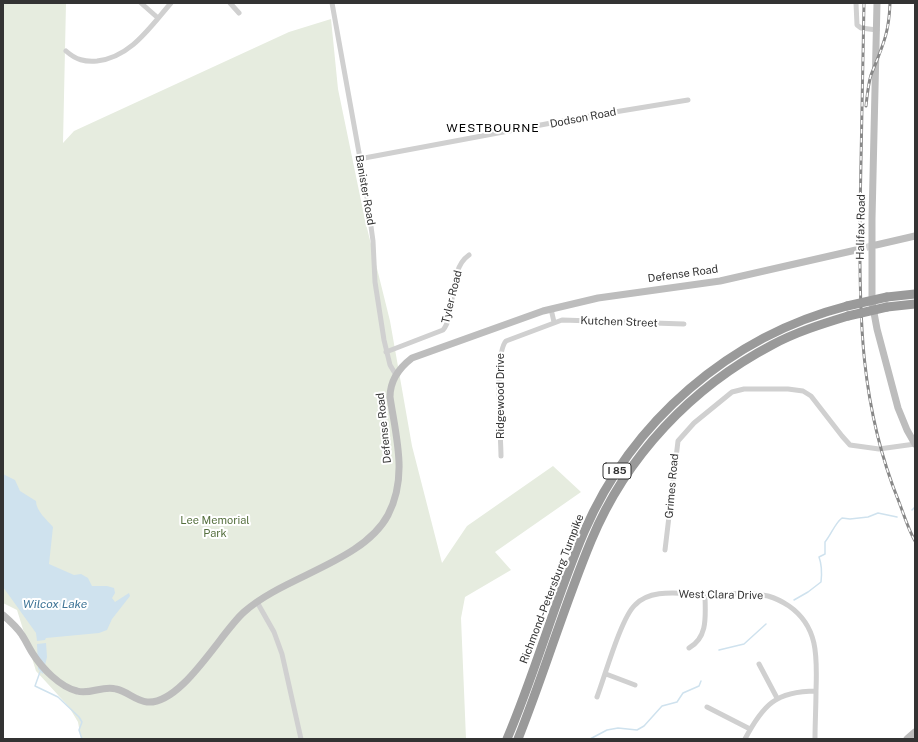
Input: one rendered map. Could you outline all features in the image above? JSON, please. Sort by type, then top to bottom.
[{"type":"highway","name":"Richmond-Petersburg Turnpike","points":[[518,739],[591,540],[614,495],[645,450],[687,404],[732,368],[788,337],[848,311],[887,297],[915,294]]},
{"type":"highway","name":"Richmond-Petersburg Turnpike","points":[[507,739],[584,532],[605,489],[632,449],[661,415],[688,390],[737,353],[769,335],[796,323],[824,312],[915,304]]},
{"type":"street","points":[[140,3],[158,18]]},
{"type":"street","points":[[66,51],[82,61],[96,61],[112,58],[128,50],[135,44],[170,3]]},
{"type":"street","points":[[230,3],[239,13]]},
{"type":"street","name":"Banister Road","points":[[332,3],[371,223],[375,282],[386,352],[390,365],[396,375]]},
{"type":"street","points":[[856,3],[857,25],[861,28],[877,30]]},
{"type":"street","name":"Halifax Road","points":[[877,3],[872,189],[872,302],[900,413],[915,444]]},
{"type":"street","name":"Dodson Road","points":[[359,159],[578,118],[688,100]]},
{"type":"street","points":[[876,245],[915,236]]},
{"type":"street","name":"Defense Road","points":[[3,615],[22,635],[32,652],[50,673],[66,686],[77,691],[88,692],[111,688],[118,689],[134,698],[148,702],[163,699],[174,691],[202,664],[237,620],[257,602],[279,588],[335,560],[359,545],[377,530],[385,519],[396,494],[400,473],[390,392],[396,375],[407,362],[419,355],[551,309],[612,295],[720,281],[856,250]]},
{"type":"street","name":"Tyler Road","points":[[386,352],[443,330],[447,323],[453,290],[460,264],[469,255]]},
{"type":"street","points":[[551,309],[554,322]]},
{"type":"street","name":"Kutchen Street","points":[[554,322],[568,320],[600,320],[684,324]]},
{"type":"street","name":"Ridgewood Drive","points":[[501,456],[499,422],[502,346],[507,341],[554,322]]},
{"type":"street","name":"Grimes Road","points":[[665,550],[678,441],[694,423],[732,392],[744,389],[788,388],[803,391],[811,396],[850,445],[879,449],[915,444]]},
{"type":"street","points":[[689,648],[698,642],[702,635],[705,618],[705,594]]},
{"type":"street","name":"West Clara Drive","points":[[597,697],[624,622],[636,604],[642,599],[653,595],[705,594],[769,596],[793,609],[810,628],[818,660],[815,739]]},
{"type":"street","points":[[257,602],[274,632],[282,654],[288,674],[295,720],[301,739]]},
{"type":"street","points":[[759,664],[778,698]]},
{"type":"street","points":[[606,674],[636,685]]},
{"type":"street","points":[[745,739],[759,714],[778,698],[792,692],[816,691]]},
{"type":"street","points":[[707,707],[750,729]]},
{"type":"street","points":[[907,739],[915,732]]},
{"type":"green space","name":"Lee Memorial Park","points":[[3,3],[66,3],[63,143],[74,131],[289,32],[331,19],[338,89],[365,220],[390,321],[412,446],[442,563],[467,526],[553,466],[581,492],[495,552],[511,570],[465,597],[461,618],[466,739],[81,739],[78,722],[69,707],[36,671],[17,610],[3,603]]},
{"type":"water","name":"Wilcox Lake","points":[[3,474],[15,480],[20,491],[36,501],[36,505],[40,512],[53,527],[49,564],[74,575],[81,574],[88,578],[92,586],[107,586],[114,588],[115,593],[112,598],[115,602],[129,593],[130,596],[112,619],[107,630],[99,633],[46,638],[45,640],[37,641],[36,633],[3,587]]},
{"type":"water","points":[[46,643],[47,657],[43,674],[38,669],[37,644]]},
{"type":"waterway","points":[[912,510],[915,507]]},
{"type":"waterway","points":[[794,600],[821,582],[822,569],[819,557],[825,554],[825,542],[842,518],[850,519],[868,517],[878,513],[897,517]]},
{"type":"waterway","points":[[719,650],[744,644],[766,624]]},
{"type":"waterway","points":[[40,672],[35,686],[58,697],[79,717],[82,722],[79,730],[82,739]]},
{"type":"waterway","points":[[590,739],[607,730],[618,728],[637,730],[644,726],[662,706],[677,702],[683,693],[699,686],[701,681]]},
{"type":"tunnel","points":[[856,250],[876,245]]},
{"type":"railway","points":[[864,3],[860,188],[860,289],[864,360],[876,431],[886,466],[906,522],[915,541]]},
{"type":"railway","points":[[866,106],[871,75],[882,48],[888,24],[890,3]]},
{"type":"district","name":"WESTBOURNE","points":[[493,128]]}]
